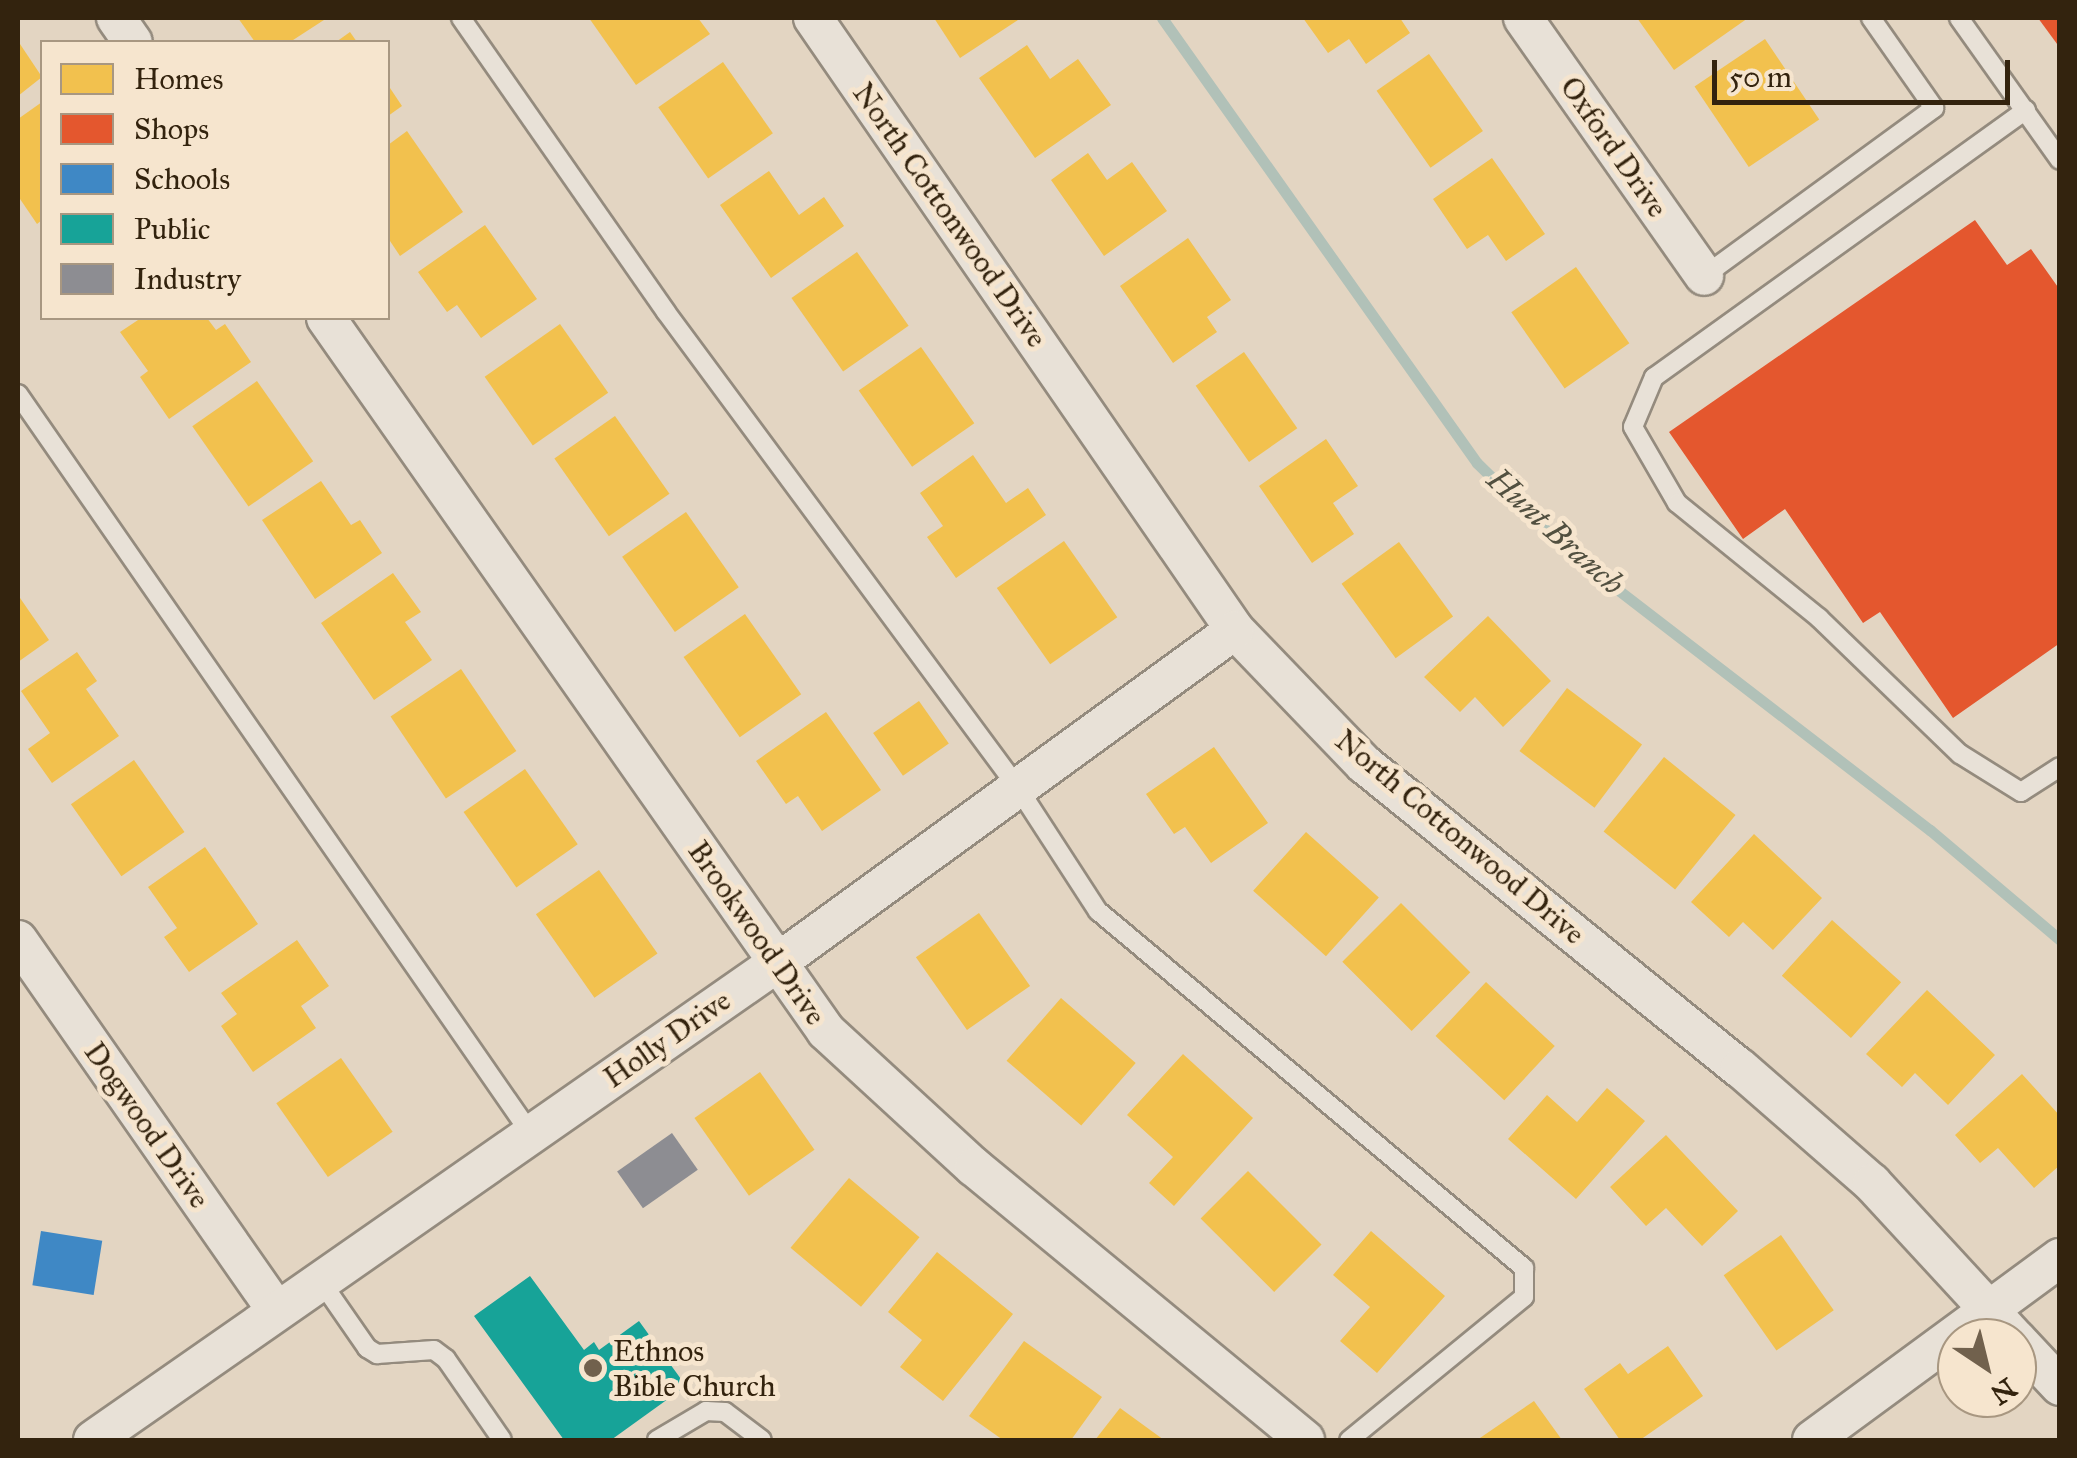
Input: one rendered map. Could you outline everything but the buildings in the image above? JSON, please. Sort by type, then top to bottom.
[{"type":"street","points":[[116,18],[132,40]]},
{"type":"street","name":"North Cottonwood Drive","points":[[813,18],[1235,630],[1364,764],[1740,1068],[1872,1184],[1996,1318]]},
{"type":"street","name":"Oxford Drive","points":[[1523,18],[1704,276]]},
{"type":"street","name":"Brookwood Drive","points":[[327,320],[826,1031],[974,1167],[1305,1440]]},
{"type":"street","name":"Holly Drive","points":[[93,1440],[777,963],[1235,630]]},
{"type":"street","name":"Dogwood Drive","points":[[18,940],[276,1310]]},
{"type":"street","points":[[1812,1440],[2060,1258]]},
{"type":"street","name":"North Cottonwood Drive","points":[[2037,1361],[2060,1386]]},
{"type":"lane","points":[[461,18],[666,312],[1018,788],[1098,911],[1524,1268],[1524,1297],[1349,1440]]},
{"type":"lane","points":[[1704,276],[1934,108],[1871,18]]},
{"type":"lane","points":[[1959,18],[2058,154]]},
{"type":"lane","points":[[2026,110],[1654,376],[1633,427],[1677,503],[1819,618],[1960,754],[2020,792],[2060,767]]},
{"type":"lane","points":[[18,394],[531,1134]]},
{"type":"lane","points":[[320,1280],[367,1348],[378,1354],[434,1350],[446,1359],[502,1440]]},
{"type":"lane","points":[[656,1440],[706,1411],[725,1412],[762,1440]]},
{"type":"waterway","name":"Hunt Branch","points":[[1162,18],[1477,463],[1565,549],[1930,830],[2060,940]]},
{"type":"place","name":"Ethnos Bible Church","points":[[593,1368]]}]
